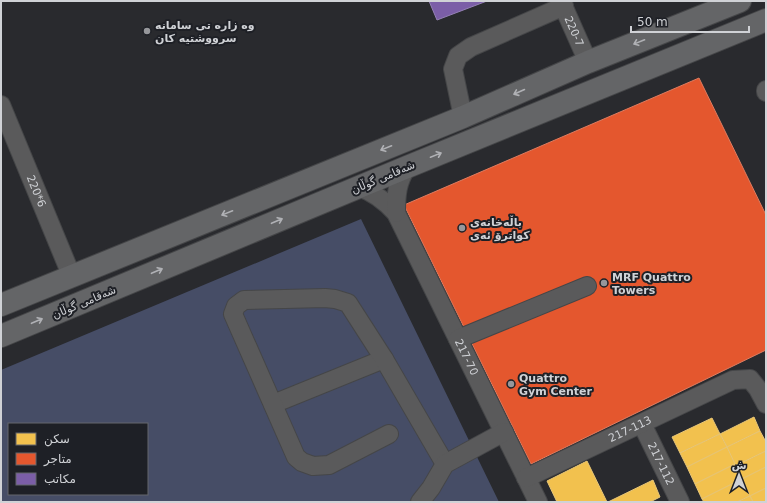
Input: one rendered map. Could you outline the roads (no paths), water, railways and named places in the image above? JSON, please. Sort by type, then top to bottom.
[{"type":"main road","points":[[1,305],[463,117],[588,62],[734,2]]},
{"type":"main road","name":"شەقامی گوڵان","points":[[1,336],[358,187],[766,20]]},
{"type":"street","name":"220-7","points":[[562,3],[588,62]]},
{"type":"street","points":[[463,117],[453,69],[458,56],[471,47],[562,3]]},
{"type":"street","name":"220*6","points":[[1,105],[72,277]]},
{"type":"street","name":"217-70","points":[[396,212],[396,199],[400,177],[407,167]]},
{"type":"street","name":"217-70","points":[[358,187],[370,190],[396,212],[538,502]]},
{"type":"street","points":[[458,339],[587,286]]},
{"type":"street","points":[[389,434],[329,465],[313,466],[302,462],[296,457],[233,314],[236,306],[244,300],[325,298],[348,303],[384,359],[445,464]]},
{"type":"street","points":[[273,404],[384,359]]},
{"type":"street","name":"217-113","points":[[526,478],[733,380],[750,379],[758,389],[766,404]]},
{"type":"street","name":"217-112","points":[[642,424],[680,502]]},
{"type":"street","points":[[420,502],[432,488],[445,464],[504,432]]},
{"type":"place","name":"وه زاره تى سامانه سرووشتيه كان","points":[[147,31]]},
{"type":"place","name":"باڵەخانەی کواترۆ ئەی","points":[[462,228]]},
{"type":"place","name":"MRF Quattro Towers","points":[[604,283]]},
{"type":"place","name":"Quattro Gym Center","points":[[511,384]]}]
